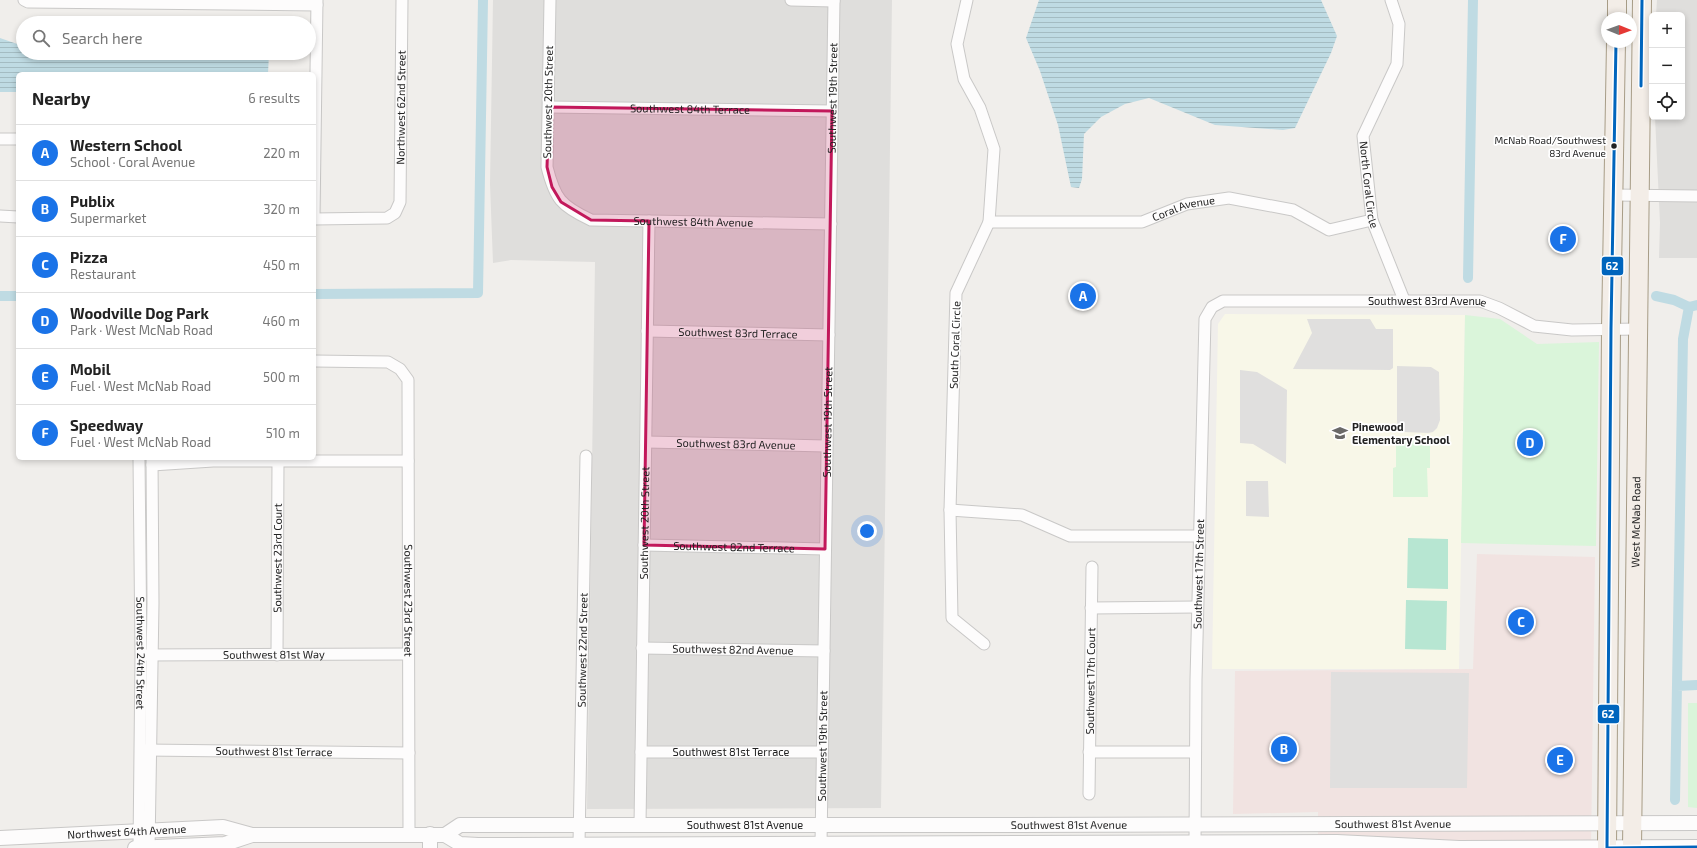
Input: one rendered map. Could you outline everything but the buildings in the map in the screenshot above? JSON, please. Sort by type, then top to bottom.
[{"type":"main road","points":[[1617,0],[1617,12]]},
{"type":"main road","name":"West McNab Road","points":[[1632,848],[1642,0]]},
{"type":"main road","points":[[1606,848],[1611,329],[1616,48]]},
{"type":"street","points":[[24,0],[28,2],[317,2],[316,72]]},
{"type":"street","name":"Northwest 62nd Street","points":[[316,217],[387,218],[395,213],[400,202],[402,0]]},
{"type":"street","name":"Southwest 20th Street","points":[[550,0],[548,167],[552,187],[560,202]]},
{"type":"street","points":[[792,0],[834,0]]},
{"type":"street","name":"Southwest 19th Street","points":[[821,844],[821,752],[824,651],[834,0]]},
{"type":"street","name":"South Coral Circle","points":[[967,0],[957,44],[964,79],[980,108],[994,149],[989,222],[956,293],[950,510],[952,618],[984,644]]},
{"type":"street","name":"North Coral Circle","points":[[1391,0],[1399,24],[1397,64],[1364,136],[1372,220],[1404,300]]},
{"type":"street","name":"Southwest 84th Terrace","points":[[548,107],[832,111]]},
{"type":"street","points":[[0,140],[16,139]]},
{"type":"street","points":[[1614,195],[1697,196]]},
{"type":"street","name":"Coral Avenue","points":[[989,222],[1142,222],[1187,204],[1229,198],[1293,210],[1330,230],[1372,220]]},
{"type":"street","name":"Southwest 84th Avenue","points":[[560,202],[573,212],[591,220],[831,224]]},
{"type":"street","points":[[0,216],[16,217]]},
{"type":"street","name":"Southwest 20th Street","points":[[640,825],[649,222]]},
{"type":"street","name":"Southwest 83rd Avenue","points":[[1212,307],[1223,301],[1480,300],[1534,326],[1572,330],[1639,329]]},
{"type":"street","name":"Southwest 17th Street","points":[[1195,843],[1199,536],[1205,319],[1212,307]]},
{"type":"street","name":"Southwest 83rd Terrace","points":[[647,331],[829,335]]},
{"type":"street","name":"Southwest 23rd Street","points":[[316,361],[388,362],[400,369],[408,380],[409,834]]},
{"type":"street","name":"Southwest 83rd Avenue","points":[[646,442],[826,446]]},
{"type":"street","name":"Southwest 22nd Street","points":[[579,844],[586,456]]},
{"type":"street","name":"Southwest 24th Street","points":[[139,460],[141,655],[140,750],[145,830],[149,848]]},
{"type":"street","name":"Southwest 23rd Court","points":[[277,655],[278,461]]},
{"type":"street","points":[[152,462],[408,462]]},
{"type":"street","name":"Southwest 24th Street","points":[[139,848],[145,830],[152,750],[152,462]]},
{"type":"street","points":[[950,510],[1022,515],[1070,536],[1199,536]]},
{"type":"street","name":"Southwest 82nd Terrace","points":[[644,545],[825,549]]},
{"type":"street","name":"Southwest 17th Court","points":[[1089,794],[1092,567]]},
{"type":"street","points":[[1091,608],[1198,607]]},
{"type":"street","name":"Southwest 82nd Avenue","points":[[642,648],[824,651]]},
{"type":"street","name":"Southwest 81st Way","points":[[141,655],[408,654]]},
{"type":"street","name":"Southwest 81st Terrace","points":[[140,750],[409,753]]},
{"type":"street","name":"Southwest 81st Terrace","points":[[641,752],[821,752]]},
{"type":"street","points":[[1090,752],[1195,752]]},
{"type":"street","name":"Southwest 81st Avenue","points":[[445,841],[460,825],[821,826],[1697,823]]},
{"type":"street","name":"Northwest 64th Avenue","points":[[1,839],[145,830],[223,827],[252,835],[409,834]]},
{"type":"street","name":"Southwest 81st Avenue","points":[[409,834],[430,841],[445,841],[460,844],[724,846],[821,844],[1338,842],[1459,848],[1697,847]]},
{"type":"street","name":"Northwest 64th Avenue","points":[[135,848],[225,844],[252,835]]},
{"type":"highlighted area","points":[[549,107],[832,111],[825,549],[644,545],[649,221],[591,220],[561,202],[552,187],[547,167]]},
{"type":"shaded area","points":[[493,0],[892,0],[881,808],[587,809],[595,262],[511,260],[493,263],[490,184]]},
{"type":"shaded area","points":[[1657,0],[1697,0],[1697,258],[1659,258],[1660,223],[1655,120],[1685,120],[1685,12],[1656,12]]},
{"type":"shaded area","name":"Pinewood Elementary School","points":[[1225,314],[1465,315],[1459,669],[1212,669],[1218,324]]},
{"type":"shaded area","points":[[1307,319],[1370,319],[1376,329],[1393,329],[1393,368],[1390,370],[1293,369],[1312,333]]},
{"type":"shaded area","points":[[1397,366],[1431,367],[1439,372],[1440,420],[1437,428],[1433,432],[1405,432],[1399,429],[1397,423]]},
{"type":"shaded area","points":[[1240,370],[1257,372],[1287,390],[1286,464],[1253,444],[1240,443]]},
{"type":"shaded area","points":[[1246,481],[1268,481],[1269,517],[1246,516]]},
{"type":"shaded area","points":[[1477,554],[1595,557],[1591,848],[1318,848],[1318,812],[1233,814],[1235,671],[1473,669]]},
{"type":"shaded area","points":[[1331,672],[1469,673],[1467,788],[1330,788]]},
{"type":"green space","points":[[1465,315],[1500,319],[1537,344],[1599,342],[1596,546],[1461,543]]},
{"type":"green space","points":[[1396,440],[1430,441],[1430,468],[1427,468],[1428,497],[1393,497],[1393,468],[1396,467]]},
{"type":"green space","points":[[1408,538],[1448,539],[1448,589],[1407,588]]},
{"type":"green space","points":[[1406,600],[1447,601],[1446,650],[1405,649]]},
{"type":"green space","points":[[1688,703],[1697,703],[1697,808],[1688,807]]},
{"type":"water","points":[[1039,0],[1321,0],[1337,36],[1331,53],[1295,128],[1283,130],[1215,125],[1149,98],[1125,104],[1101,117],[1084,134],[1082,179],[1079,188],[1071,187],[1058,125],[1040,71],[1026,38]]},
{"type":"water","points":[[0,38],[16,44],[16,60],[269,60],[268,72],[16,72],[16,92],[0,92]]},
{"type":"waterway","points":[[316,294],[478,293],[483,0]]},
{"type":"waterway","points":[[1468,278],[1473,0]]},
{"type":"waterway","points":[[0,296],[16,296]]},
{"type":"waterway","points":[[1656,296],[1674,300],[1689,307]]},
{"type":"waterway","points":[[1675,800],[1683,339],[1689,307],[1697,305]]},
{"type":"waterway","points":[[1677,686],[1697,685]]},
{"type":"transit line","name":"62","points":[[1641,86],[1642,0]]},
{"type":"transit line","name":"62","points":[[1616,48],[1611,329],[1607,848],[1697,847]]},
{"type":"place","name":"McNab Road/Southwest 83rd Avenue","points":[[1614,146]]},
{"type":"place","name":"Speedway","points":[[1563,239]]},
{"type":"place","name":"Western School","points":[[1083,296]]},
{"type":"place","name":"Pinewood Elementary School","points":[[1340,433]]},
{"type":"place","name":"Woodville Dog Park","points":[[1530,443]]},
{"type":"place","name":"Pizza","points":[[1521,622]]},
{"type":"place","name":"Publix","points":[[1284,749]]},
{"type":"place","name":"Mobil","points":[[1560,760]]}]
